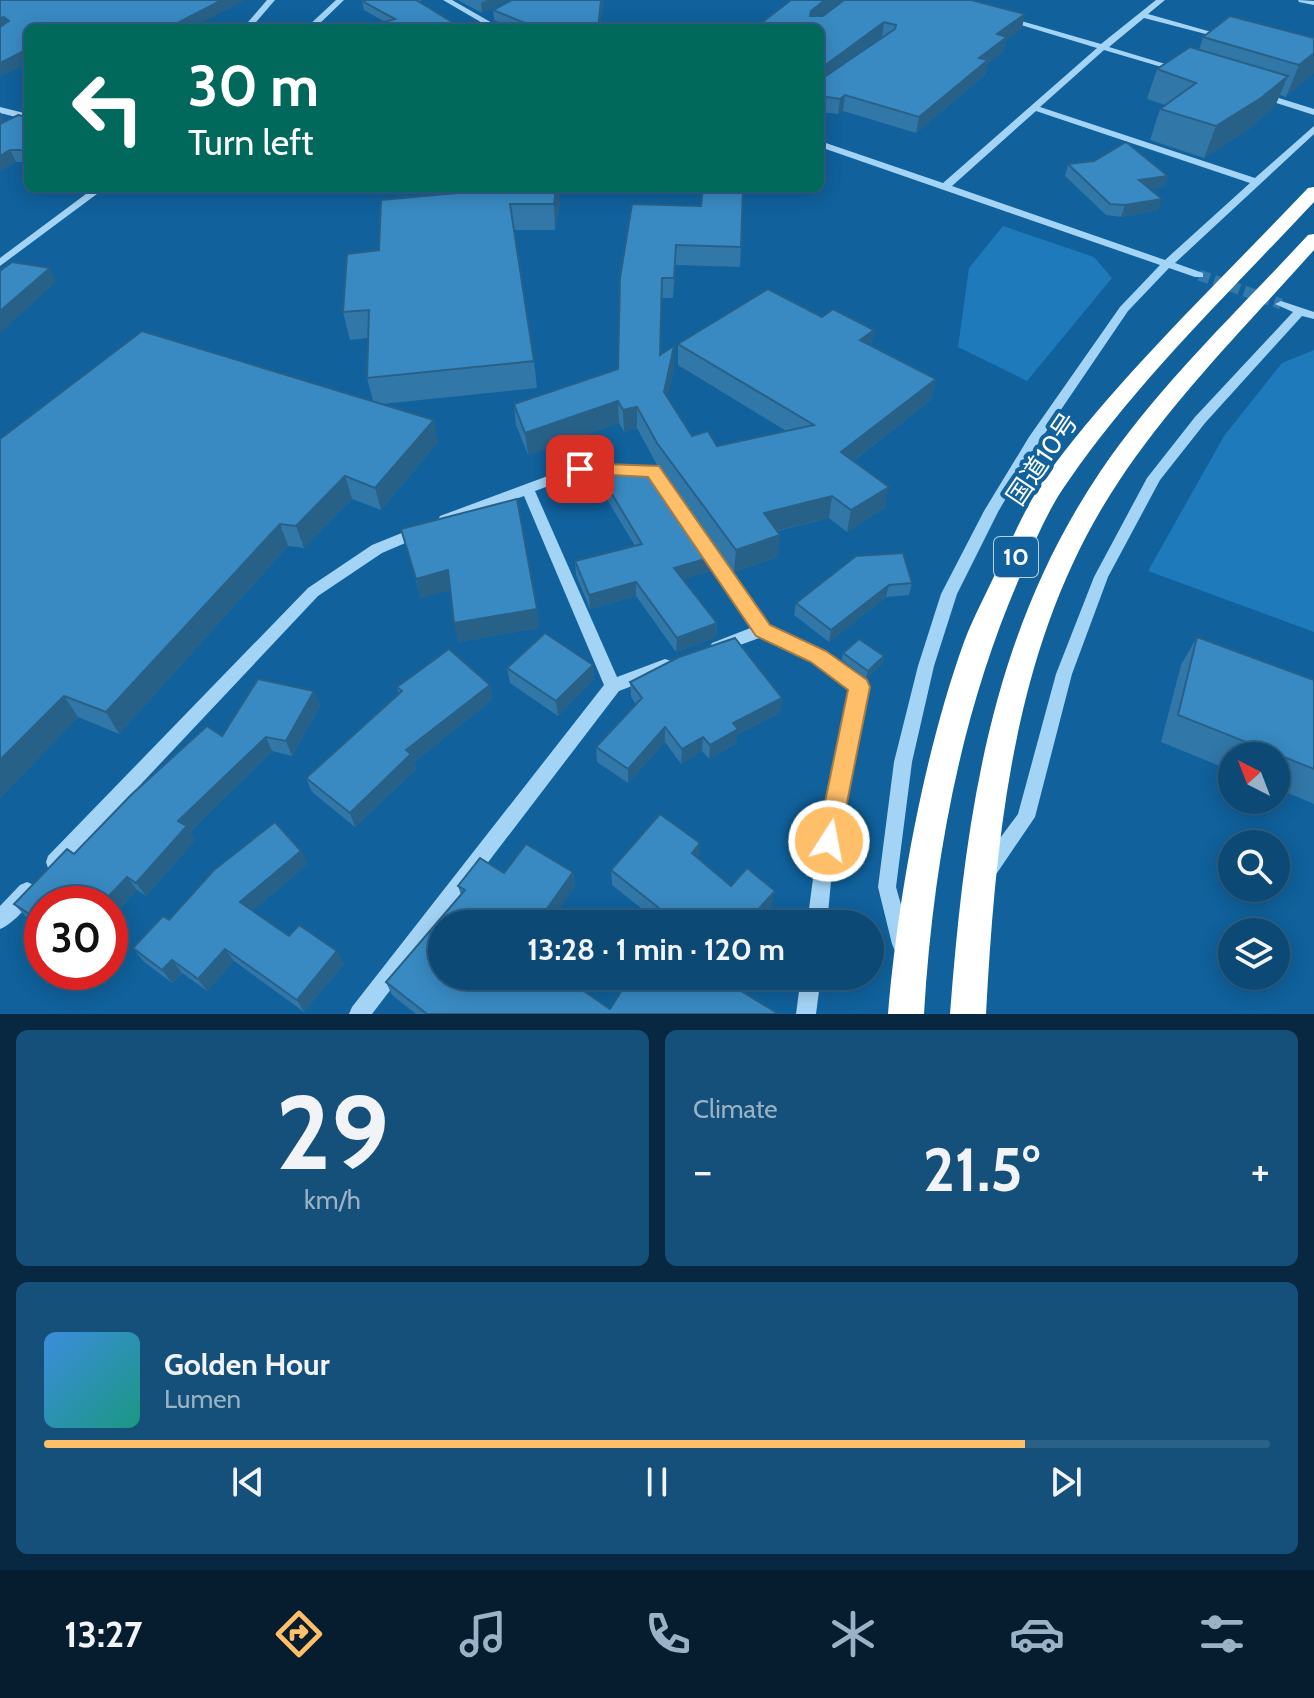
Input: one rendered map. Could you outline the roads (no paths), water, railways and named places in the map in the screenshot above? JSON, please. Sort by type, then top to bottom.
[{"type":"highway","name":"国道10号","points":[[906,1014],[909,972],[942,766],[978,641],[1023,541],[1058,477],[1095,431],[1156,359],[1314,192]]},
{"type":"highway","name":"10","points":[[968,1014],[976,886],[996,769],[1035,624],[1073,541],[1107,479],[1144,428],[1314,239]]},
{"type":"street","points":[[250,24],[271,0]]},
{"type":"street","points":[[314,24],[340,0]]},
{"type":"street","points":[[447,0],[489,24]]},
{"type":"street","points":[[946,186],[1161,0]]},
{"type":"street","points":[[1302,0],[1314,3]]},
{"type":"street","points":[[481,20],[493,13]]},
{"type":"street","points":[[992,13],[1193,75]]},
{"type":"street","points":[[1143,15],[1229,38]]},
{"type":"street","points":[[1253,93],[1314,112]]},
{"type":"street","points":[[1034,108],[1255,181]]},
{"type":"street","points":[[0,110],[24,116]]},
{"type":"street","points":[[14,125],[24,119]]},
{"type":"street","points":[[909,972],[887,887],[903,762],[926,666],[949,594],[991,511],[1100,341],[1167,264],[1314,129]]},
{"type":"street","points":[[824,145],[1199,275]]},
{"type":"street","points":[[0,263],[95,192]]},
{"type":"street","points":[[976,886],[1026,817],[1064,674],[1101,577],[1154,478],[1200,420],[1307,313],[1281,304]]},
{"type":"street","points":[[0,920],[313,592],[377,549],[502,496],[528,490],[580,469],[653,471],[763,630],[818,656],[860,687],[823,871],[819,910]]},
{"type":"street","points":[[528,490],[613,686]]},
{"type":"street","points":[[708,651],[763,630]]},
{"type":"street","points":[[359,1014],[613,686],[681,661]]},
{"type":"street","points":[[806,1014],[809,990]]},
{"type":"tunnel","points":[[1199,275],[1281,304]]}]
